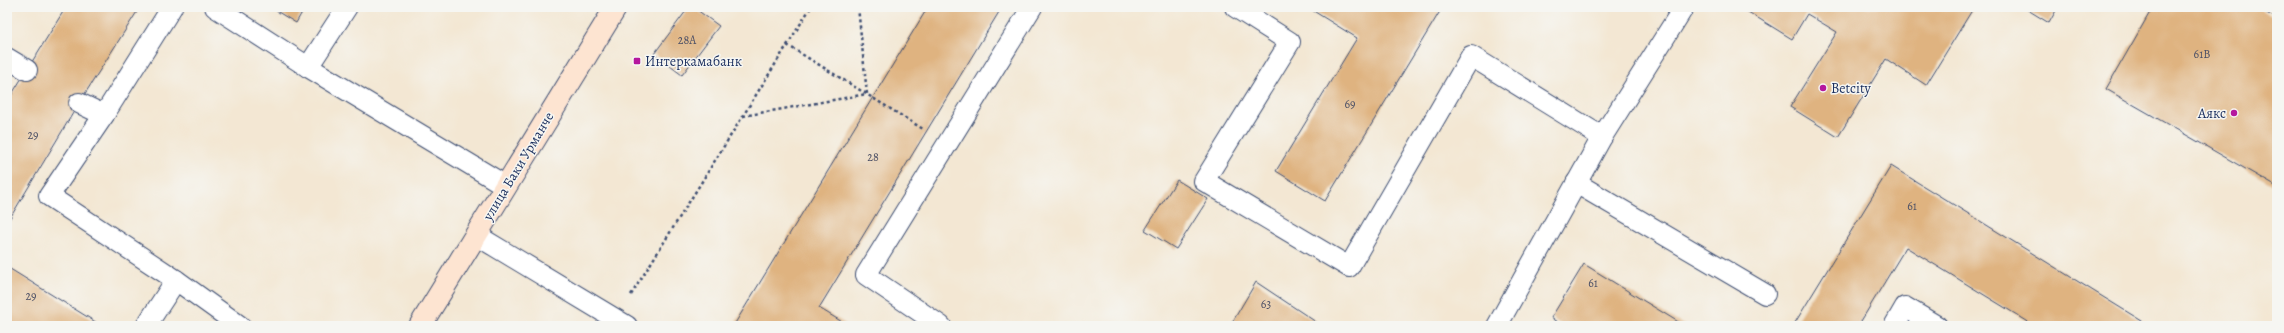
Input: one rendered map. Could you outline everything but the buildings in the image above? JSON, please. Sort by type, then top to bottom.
[{"type":"street","name":"улица Баки Урманче","points":[[420,326],[616,7]]},
{"type":"lane","points":[[172,7],[104,115],[49,196],[176,280],[240,326]]},
{"type":"lane","points":[[215,7],[308,67],[506,186]]},
{"type":"lane","points":[[308,67],[347,7]]},
{"type":"lane","points":[[941,326],[866,275],[1032,7]]},
{"type":"lane","points":[[1235,7],[1290,42],[1204,181],[1349,268],[1471,56],[1602,137]]},
{"type":"lane","points":[[1497,326],[1602,137],[1684,7]]},
{"type":"lane","points":[[7,58],[27,70]]},
{"type":"lane","points":[[79,103],[104,115]]},
{"type":"lane","points":[[1576,183],[1765,294]]},
{"type":"lane","points":[[476,235],[622,323]]},
{"type":"lane","points":[[146,326],[176,280]]},
{"type":"lane","points":[[1894,326],[1905,307],[1937,326]]},
{"type":"path","points":[[622,323],[743,116],[811,7]]},
{"type":"path","points":[[858,7],[867,94]]},
{"type":"path","points":[[787,45],[947,144]]},
{"type":"path","points":[[743,116],[867,94]]},
{"type":"place","name":"Интеркамабанк","points":[[637,61]]},
{"type":"place","name":"Betcity","points":[[1823,88]]},
{"type":"place","name":"Аякс","points":[[2234,113]]}]
